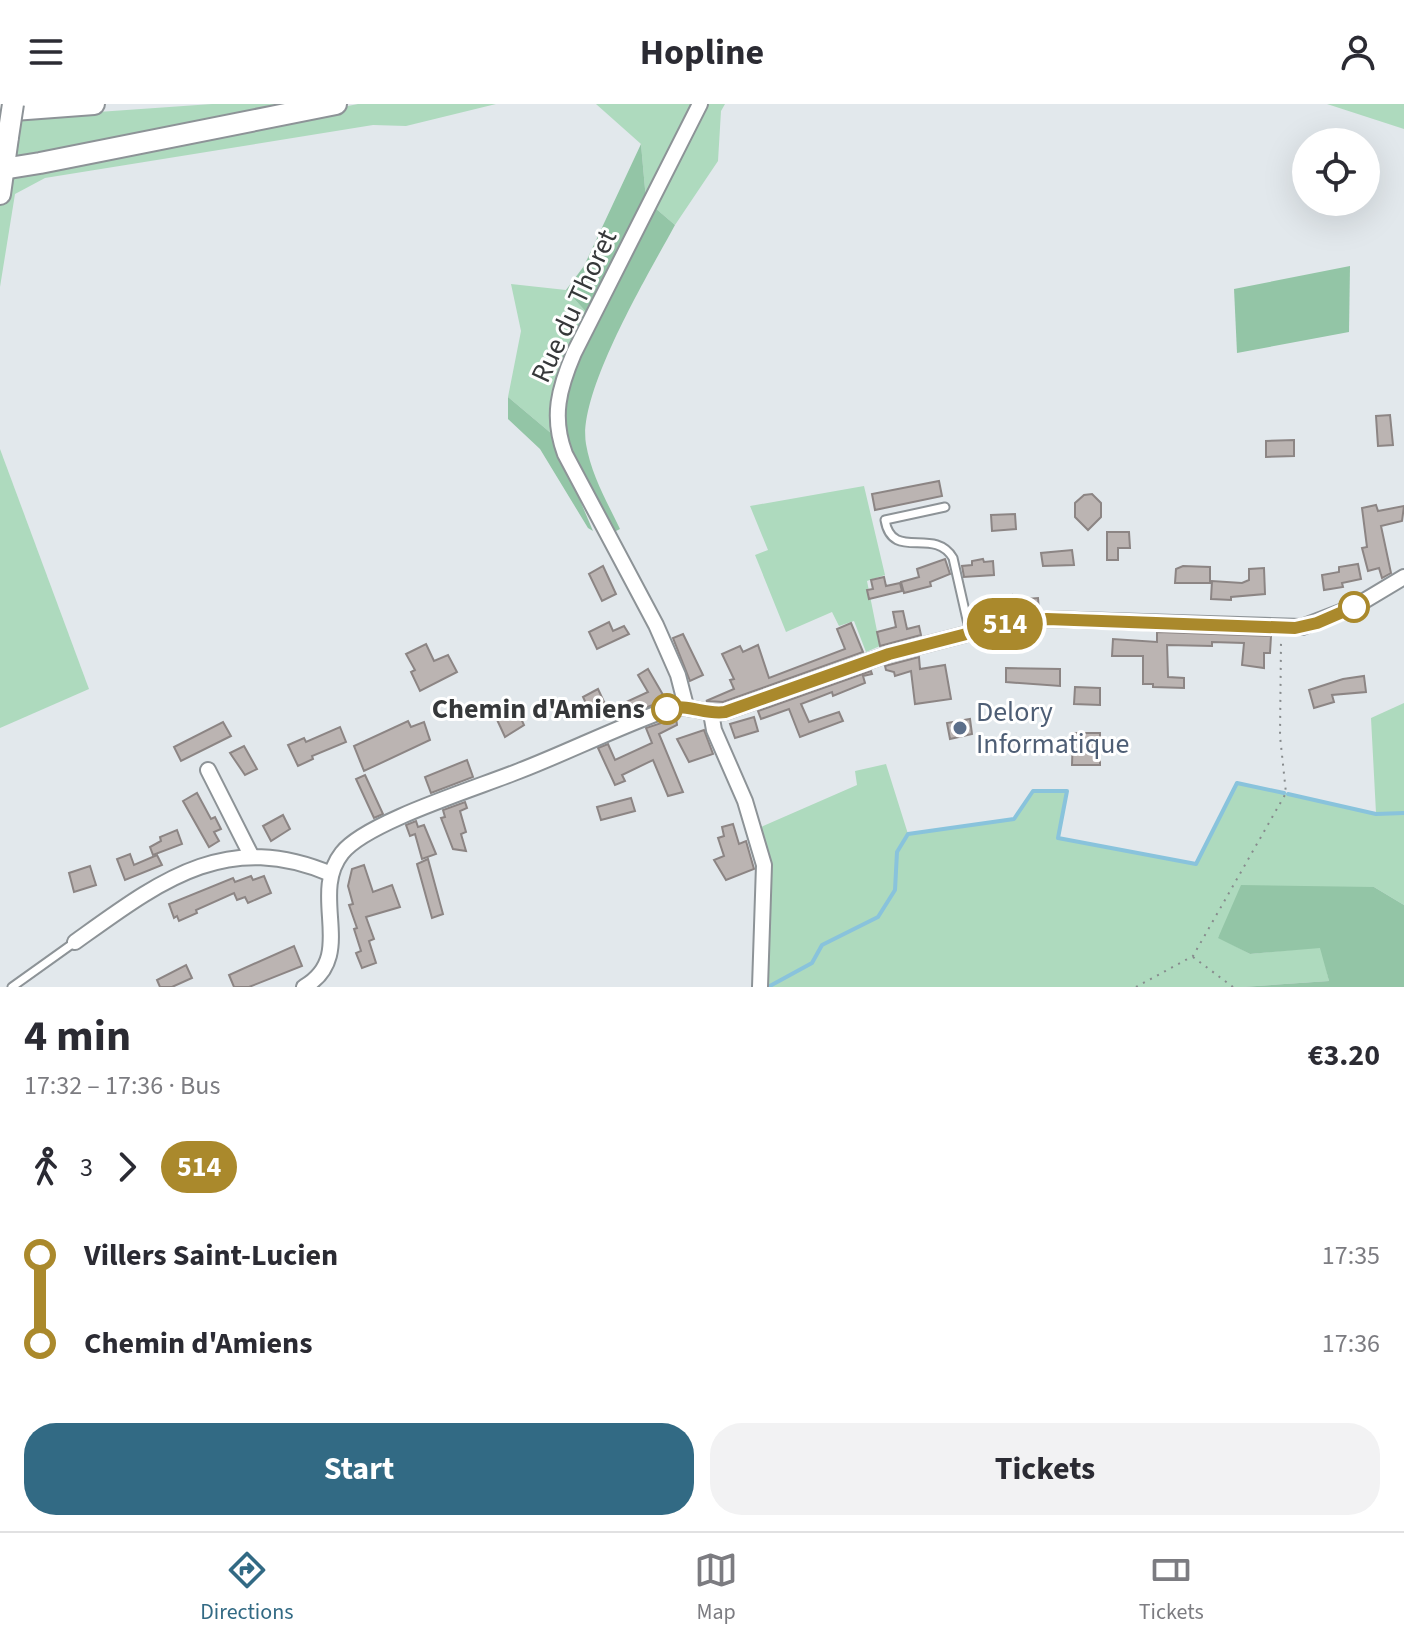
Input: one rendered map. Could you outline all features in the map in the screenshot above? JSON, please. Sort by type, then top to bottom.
[{"type":"main road","points":[[0,194],[13,104]]},
{"type":"main road","points":[[0,107],[94,104]]},
{"type":"main road","points":[[2,167],[52,161],[336,104]]},
{"type":"street","name":"Rue du Thoret","points":[[686,706],[678,675],[656,625],[565,454],[557,431],[556,411],[561,384],[574,353],[700,104]]},
{"type":"street","points":[[304,987],[321,976],[330,958],[331,874],[348,846],[383,825],[660,712],[686,706],[711,713],[734,710],[877,657],[1009,623],[1047,619],[1302,627],[1340,614],[1404,577]]},
{"type":"street","points":[[711,713],[714,730],[745,801],[764,865],[760,987]]},
{"type":"street","points":[[208,770],[251,855]]},
{"type":"street","points":[[75,942],[131,903],[203,864],[251,855],[299,863],[331,874]]},
{"type":"lane","points":[[945,507],[885,520],[886,528],[889,536],[896,541],[932,544],[948,551],[953,558],[970,633]]},
{"type":"lane","points":[[12,987],[75,942]]},
{"type":"path","points":[[1136,987],[1193,956],[1286,793],[1280,736],[1282,627]]},
{"type":"path","points":[[1193,956],[1233,987]]},
{"type":"green space","points":[[0,104],[27,117],[212,104],[318,104],[19,171],[358,104],[496,104],[406,126],[373,125],[45,178],[15,194],[0,287]]},
{"type":"green space","points":[[596,104],[693,104],[646,200],[641,144]]},
{"type":"green space","points":[[705,104],[725,104],[721,111],[718,161],[675,225],[654,207]]},
{"type":"green space","points":[[1327,104],[1404,104],[1404,129]]},
{"type":"green space","points":[[641,144],[646,200],[589,315],[566,290],[584,266]]},
{"type":"green space","points":[[654,207],[675,225],[617,333],[592,395],[586,422],[586,444],[592,466],[620,529],[610,534],[572,457],[561,416],[566,390]]},
{"type":"green space","points":[[1350,266],[1349,332],[1237,353],[1234,289]]},
{"type":"green space","points":[[511,284],[566,290],[589,315],[558,387],[552,434],[508,397],[521,331]]},
{"type":"green space","points":[[508,397],[552,434],[593,531],[588,528],[540,449],[508,419]]},
{"type":"green space","points":[[0,449],[89,689],[0,728]]},
{"type":"green space","points":[[864,486],[885,575],[867,581],[880,646],[866,652],[854,621],[839,626],[832,612],[786,632],[755,555],[768,550],[750,506]]},
{"type":"green space","points":[[1404,703],[1404,905],[1374,887],[1218,937],[1250,954],[1321,947],[1329,981],[1242,987],[766,987],[770,865],[761,827],[857,785],[855,771],[886,764],[908,834],[1014,819],[1033,791],[1067,791],[1058,838],[1196,864],[1237,783],[1376,813],[1371,718]]},
{"type":"green space","points":[[1241,885],[1374,887],[1404,905],[1404,987],[1242,987],[1329,981],[1320,948],[1250,954],[1218,938]]},
{"type":"building","points":[[1390,415],[1393,445],[1378,446],[1376,416]]},
{"type":"building","points":[[1294,440],[1294,456],[1266,457],[1266,441]]},
{"type":"building","points":[[939,481],[942,496],[875,510],[872,494]]},
{"type":"building","points":[[1092,494],[1101,503],[1101,517],[1088,530],[1075,517],[1075,503],[1084,495]]},
{"type":"building","points":[[1376,505],[1378,511],[1404,506],[1402,521],[1381,526],[1391,573],[1382,578],[1379,568],[1368,571],[1362,548],[1367,547],[1362,508]]},
{"type":"building","points":[[1015,514],[1016,529],[992,531],[991,515]]},
{"type":"building","points":[[1107,532],[1129,532],[1130,548],[1118,548],[1118,560],[1107,560]]},
{"type":"building","points":[[1072,550],[1074,565],[1043,566],[1041,553]]},
{"type":"building","points":[[945,559],[950,574],[930,582],[931,586],[904,593],[901,582],[919,577],[917,569]]},
{"type":"building","points":[[983,559],[984,562],[993,561],[994,575],[964,577],[962,566]]},
{"type":"building","points":[[1358,564],[1361,579],[1342,583],[1343,587],[1324,590],[1322,575],[1339,572],[1339,567]]},
{"type":"building","points":[[603,566],[616,594],[602,601],[589,574]]},
{"type":"building","points":[[1183,566],[1210,567],[1210,583],[1175,583],[1176,569]]},
{"type":"building","points":[[1264,568],[1265,594],[1231,597],[1231,600],[1211,599],[1212,581],[1242,583],[1249,580],[1249,569]]},
{"type":"building","points":[[884,577],[886,586],[900,583],[902,591],[869,599],[867,590],[873,589],[871,580]]},
{"type":"building","points":[[1012,595],[1013,600],[1038,598],[1039,610],[1000,615],[997,599]]},
{"type":"building","points":[[903,611],[907,629],[919,626],[921,635],[880,646],[877,632],[896,627],[893,612]]},
{"type":"building","points":[[609,622],[613,631],[624,626],[629,634],[597,649],[589,632]]},
{"type":"building","points":[[851,623],[863,652],[723,702],[706,701],[734,689],[730,680],[734,679],[722,654],[740,646],[743,652],[758,645],[769,678],[845,649],[837,629]]},
{"type":"building","points":[[1157,632],[1271,636],[1270,653],[1264,653],[1264,668],[1242,665],[1244,643],[1167,645],[1168,677],[1184,678],[1184,688],[1153,687],[1153,684],[1143,684],[1143,656],[1112,656],[1113,639],[1157,642]]},
{"type":"building","points":[[683,634],[703,675],[690,681],[673,638]]},
{"type":"building","points":[[426,644],[434,661],[448,655],[457,672],[420,691],[411,672],[415,670],[406,654]]},
{"type":"building","points":[[919,657],[920,669],[945,665],[951,699],[915,704],[911,671],[895,676],[894,672],[886,670],[885,666]]},
{"type":"building","points":[[1006,668],[1060,669],[1060,686],[1006,682]]},
{"type":"building","points":[[648,669],[666,700],[629,714],[624,703],[648,692],[638,675]]},
{"type":"building","points":[[871,671],[872,674],[863,676],[865,683],[801,704],[809,722],[839,712],[843,721],[800,737],[789,709],[761,719],[758,711]]},
{"type":"building","points":[[1364,676],[1366,692],[1332,695],[1334,702],[1314,708],[1309,690]]},
{"type":"building","points":[[1075,687],[1100,688],[1100,705],[1074,704]]},
{"type":"building","points":[[598,689],[606,706],[591,714],[583,697]]},
{"type":"building","points":[[507,705],[514,716],[519,714],[524,725],[505,737],[493,711]]},
{"type":"building","points":[[754,717],[758,731],[735,738],[730,724]]},
{"type":"building","points":[[676,718],[677,725],[659,734],[683,792],[668,796],[653,760],[622,775],[625,781],[615,785],[598,748],[608,744],[615,760],[652,743],[646,728]]},
{"type":"building","points":[[970,719],[972,734],[950,739],[947,723]]},
{"type":"building","points":[[408,721],[411,727],[424,722],[430,740],[364,771],[354,746]]},
{"type":"building","points":[[223,722],[231,736],[181,761],[174,747]]},
{"type":"building","points":[[340,727],[346,742],[312,756],[313,759],[298,766],[288,745],[304,738],[306,742]]},
{"type":"building","points":[[704,730],[713,754],[689,762],[677,739]]},
{"type":"building","points":[[1073,733],[1100,733],[1100,765],[1072,765]]},
{"type":"building","points":[[244,746],[257,769],[245,775],[230,753]]},
{"type":"building","points":[[467,760],[473,777],[431,793],[425,777]]},
{"type":"building","points":[[365,775],[383,814],[374,818],[356,779]]},
{"type":"building","points":[[197,793],[211,819],[215,817],[221,829],[214,832],[219,841],[209,847],[183,801]]},
{"type":"building","points":[[631,798],[635,811],[601,820],[597,807]]},
{"type":"building","points":[[465,802],[467,808],[460,811],[466,832],[461,834],[466,851],[453,849],[441,818],[445,817],[443,810]]},
{"type":"building","points":[[283,815],[290,829],[271,841],[263,826]]},
{"type":"building","points":[[416,821],[418,827],[424,825],[436,854],[422,859],[415,834],[410,836],[406,825]]},
{"type":"building","points":[[733,824],[739,844],[746,841],[754,869],[726,880],[714,860],[724,856],[718,838],[724,836],[722,827]]},
{"type":"building","points":[[177,830],[182,844],[153,855],[150,847],[161,841],[160,837]]},
{"type":"building","points":[[130,854],[134,865],[157,855],[162,865],[125,880],[117,859]]},
{"type":"building","points":[[428,859],[443,914],[432,918],[417,864]]},
{"type":"building","points":[[364,865],[373,892],[392,885],[400,907],[366,917],[374,939],[369,941],[376,963],[362,968],[356,953],[361,951],[349,905],[353,904],[348,886],[352,869]]},
{"type":"building","points":[[90,866],[96,885],[74,892],[69,873]]},
{"type":"building","points":[[251,876],[253,880],[264,876],[271,893],[248,903],[245,897],[237,900],[234,893],[179,921],[177,916],[174,918],[169,904],[233,878],[235,882]]},
{"type":"building","points":[[294,946],[302,966],[249,987],[234,987],[229,975]]},
{"type":"building","points":[[186,965],[192,978],[172,987],[160,987],[157,980]]},
{"type":"waterway","points":[[768,987],[812,963],[822,945],[878,917],[895,890],[897,852],[908,834],[1014,819],[1033,791],[1067,791],[1058,838],[1196,864],[1237,783],[1284,793]]},
{"type":"waterway","points":[[1288,794],[1376,814],[1404,813]]},
{"type":"bus line","name":"514","points":[[667,709],[686,706],[711,713],[734,710],[889,654],[1020,621],[1047,619],[1295,628],[1317,623],[1354,607]]},
{"type":"place","name":"Chemin d'Amiens","points":[[667,709]]},
{"type":"place","name":"Delory Informatique","points":[[960,728]]}]
